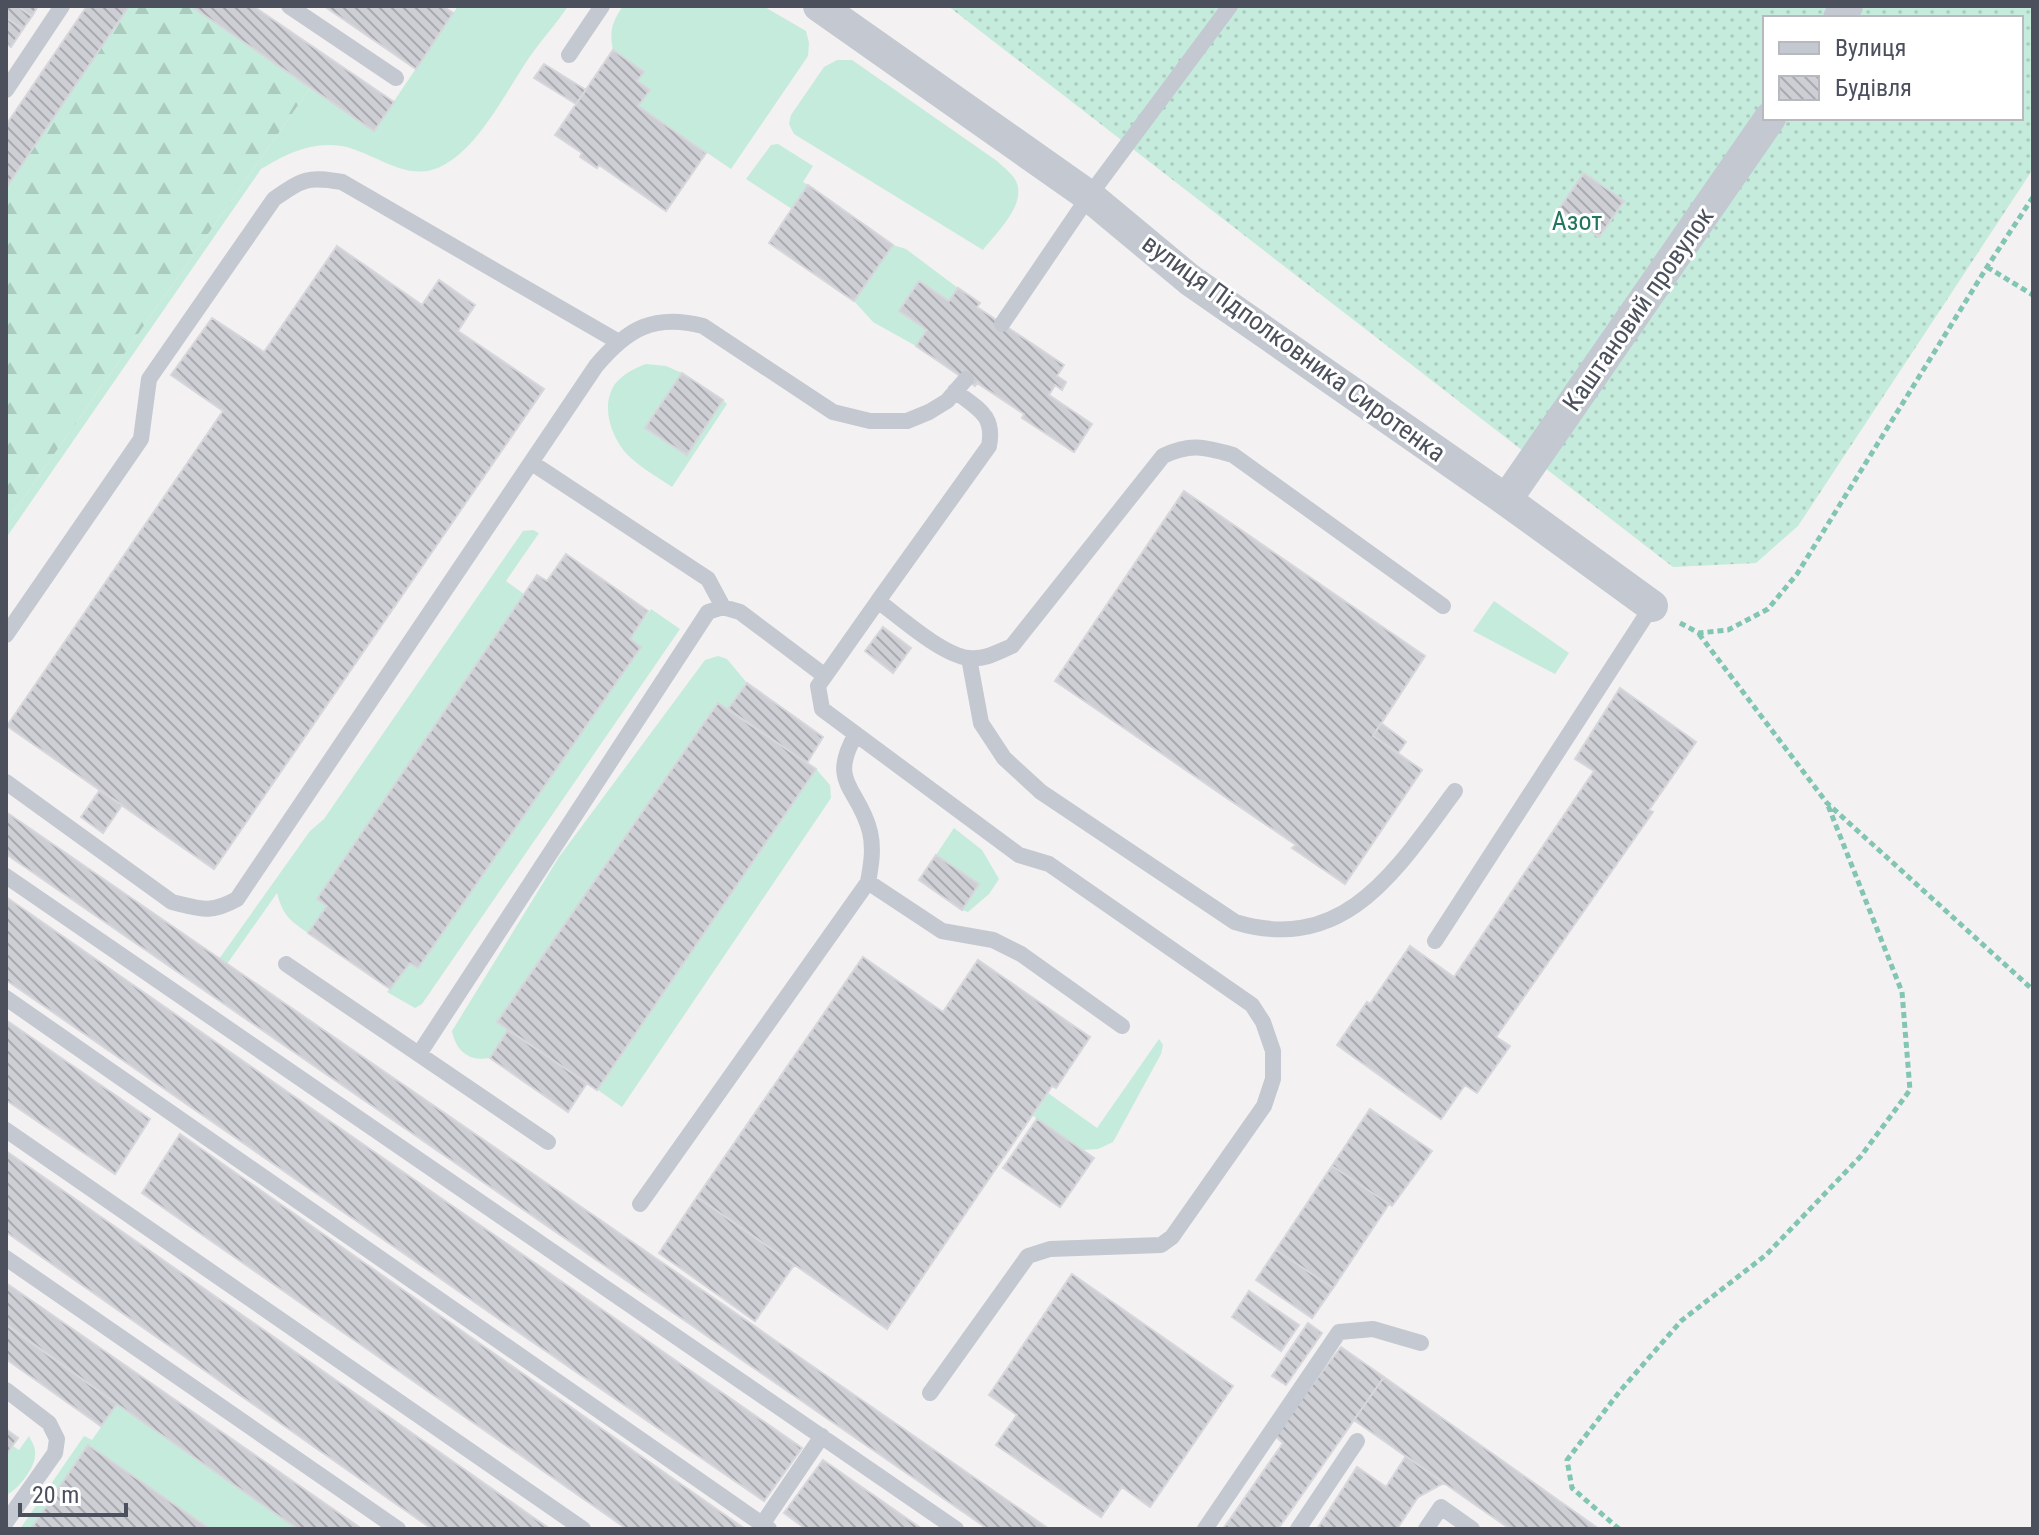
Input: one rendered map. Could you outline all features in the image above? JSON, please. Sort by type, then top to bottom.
[{"type":"street","name":"вулиця Підполковника Сиротенка","points":[[819,6],[1089,196],[1190,280],[1506,500],[1652,606]]},
{"type":"street","name":"Каштановий провулок","points":[[1506,500],[1769,120]]},
{"type":"lane","points":[[6,90],[62,6]]},
{"type":"lane","points":[[289,6],[396,78]]},
{"type":"lane","points":[[569,55],[602,6]]},
{"type":"lane","points":[[1002,324],[1089,196],[1230,6]]},
{"type":"lane","points":[[6,635],[141,439],[149,379],[274,199],[297,184],[315,177],[342,182],[617,341]]},
{"type":"lane","points":[[6,782],[172,902],[201,909],[219,909],[237,899],[596,366],[617,341],[652,323],[682,320],[703,326],[833,412],[870,421],[907,421],[947,401],[960,385],[986,415],[992,431],[989,446],[818,686],[822,709],[1019,855],[1049,864],[1252,1005],[1263,1022],[1273,1051],[1273,1079],[1264,1106],[1172,1237],[1161,1245],[1050,1249],[1028,1256],[930,1393]]},
{"type":"lane","points":[[878,601],[952,653],[969,658],[987,657],[1012,646],[1163,456],[1182,447],[1203,446],[1233,455],[1443,606]]},
{"type":"lane","points":[[532,463],[708,579],[723,607]]},
{"type":"lane","points":[[1435,941],[1652,606]]},
{"type":"lane","points":[[419,1054],[708,612],[723,607],[740,612],[825,676]]},
{"type":"lane","points":[[969,658],[981,723],[1004,758],[1041,792],[1235,922],[1256,929],[1286,931],[1313,926],[1374,893],[1395,872],[1455,791]]},
{"type":"lane","points":[[640,1204],[868,882],[873,855],[870,831],[842,770],[844,754],[856,734]]},
{"type":"lane","points":[[6,876],[956,1529]]},
{"type":"lane","points":[[868,882],[942,931],[993,940],[1021,954],[1122,1026]]},
{"type":"lane","points":[[286,964],[548,1142]]},
{"type":"lane","points":[[6,998],[764,1527],[822,1436]]},
{"type":"lane","points":[[6,1130],[583,1529]]},
{"type":"lane","points":[[6,1258],[398,1529]]},
{"type":"lane","points":[[1205,1529],[1339,1332],[1373,1329],[1421,1343]]},
{"type":"lane","points":[[6,1390],[49,1423],[57,1439],[55,1453],[6,1522]]},
{"type":"lane","points":[[1298,1529],[1357,1441]]},
{"type":"lane","points":[[1426,1529],[1441,1507],[1472,1529]]},
{"type":"path","points":[[1699,633],[1728,630],[1768,609],[1797,574],[2033,197]]},
{"type":"path","points":[[1987,267],[2033,295]]},
{"type":"path","points":[[1652,606],[1699,633],[1827,803],[2033,990]]},
{"type":"path","points":[[1619,1529],[1572,1488],[1567,1460],[1620,1391],[1681,1321],[1766,1255],[1861,1156],[1910,1090],[1902,992],[1827,803]]},
{"type":"green space","points":[[129,6],[191,6],[310,88],[6,523],[6,188]]},
{"type":"green space","points":[[458,6],[568,6],[531,55],[480,133],[440,167],[427,171],[402,169],[354,149],[320,145],[299,150],[261,169],[6,538],[6,523],[310,88],[374,131]]},
{"type":"green space","points":[[623,6],[763,6],[806,31],[808,56],[731,169],[638,106],[650,90],[637,81],[643,72],[613,50],[612,27]]},
{"type":"green space","name":"Азот","points":[[948,6],[2033,6],[2033,169],[1798,526],[1756,563],[1673,567]]},
{"type":"green space","points":[[837,60],[852,60],[997,161],[1013,176],[1018,190],[1014,209],[983,250],[794,134],[789,124],[791,115],[824,67]]},
{"type":"green space","points":[[778,144],[813,166],[803,182],[808,185],[792,209],[746,179],[771,145]]},
{"type":"green space","points":[[893,245],[906,249],[958,288],[916,346],[873,322],[854,301]]},
{"type":"green space","points":[[646,364],[666,366],[682,373],[646,428],[687,455],[723,400],[727,404],[672,487],[624,451],[610,424],[608,403],[615,384],[629,372]]},
{"type":"green space","points":[[523,531],[539,533],[506,581],[524,594],[318,899],[327,906],[308,933],[288,916],[277,893],[227,964],[219,959],[310,831],[324,819]]},
{"type":"green space","points":[[1494,601],[1569,653],[1555,674],[1473,631]]},
{"type":"green space","points":[[651,609],[680,629],[422,1004],[415,1008],[387,992],[410,963],[418,968],[640,647],[630,639]]},
{"type":"green space","points":[[718,656],[727,659],[747,683],[728,709],[717,703],[497,1022],[508,1030],[490,1058],[465,1054],[452,1031],[559,857],[705,660]]},
{"type":"green space","points":[[816,769],[830,785],[831,798],[622,1107],[598,1090]]},
{"type":"green space","points":[[954,828],[982,850],[999,879],[989,894],[968,912],[962,910],[979,884],[936,855]]},
{"type":"green space","points":[[1159,1039],[1163,1045],[1161,1054],[1113,1142],[1098,1149],[1082,1150],[1033,1116],[1048,1093],[1097,1128]]},
{"type":"green space","points":[[117,1404],[298,1529],[210,1529],[89,1445],[31,1529],[20,1529],[84,1436],[92,1440]]},
{"type":"green space","points":[[29,1436],[35,1450],[32,1466],[20,1484],[6,1495],[6,1455],[13,1446],[19,1450]]},
{"type":"building","points":[[6,6],[17,6],[32,16],[23,29],[6,18]]},
{"type":"building","points":[[17,6],[38,6],[32,16]]},
{"type":"building","points":[[87,6],[129,6],[6,188],[6,125]]},
{"type":"building","points":[[191,6],[253,6],[394,102],[374,131]]},
{"type":"building","points":[[324,6],[443,6],[453,13],[416,69]]},
{"type":"building","points":[[6,18],[23,29],[11,47],[6,43]]},
{"type":"building","points":[[613,50],[644,72],[637,81],[650,90],[638,106],[706,153],[666,211],[599,165],[597,168],[580,157],[582,153],[555,135]]},
{"type":"building","points":[[544,64],[586,90],[576,104],[534,78]]},
{"type":"building","points":[[1584,173],[1624,201],[1599,237],[1559,209]]},
{"type":"building","points":[[808,185],[893,245],[854,301],[769,243]]},
{"type":"building","points":[[337,246],[422,305],[439,280],[475,305],[458,331],[544,389],[214,869],[7,726],[223,411],[171,375],[212,318],[264,352]]},
{"type":"building","points":[[919,281],[949,301],[958,288],[980,303],[977,307],[1064,365],[1057,376],[1066,382],[1062,390],[1055,385],[1049,395],[1092,424],[1074,452],[1022,418],[1024,414],[977,383],[975,386],[916,346],[927,330],[899,311]]},
{"type":"building","points":[[682,373],[723,400],[687,455],[645,428]]},
{"type":"building","points":[[1184,491],[1425,656],[1373,736],[1422,770],[1345,884],[1292,848],[1296,845],[1055,681]]},
{"type":"building","points":[[566,554],[648,611],[630,639],[641,647],[418,968],[410,963],[390,989],[308,933],[327,906],[317,899],[537,575],[547,581]]},
{"type":"building","points":[[883,627],[911,648],[893,673],[865,651]]},
{"type":"building","points":[[747,683],[823,737],[807,763],[728,709]]},
{"type":"building","points":[[1620,688],[1696,742],[1649,810],[1653,812],[1496,1037],[1510,1046],[1477,1093],[1465,1085],[1441,1119],[1337,1045],[1410,946],[1454,977],[1594,771],[1575,759]]},
{"type":"building","points":[[718,703],[816,769],[597,1090],[497,1022]]},
{"type":"building","points":[[1381,723],[1406,742],[1398,753],[1373,736]]},
{"type":"building","points":[[100,790],[122,805],[103,833],[81,817]]},
{"type":"building","points":[[6,812],[1049,1529],[988,1529],[6,854]]},
{"type":"building","points":[[936,855],[979,884],[962,910],[919,880]]},
{"type":"building","points":[[6,897],[802,1448],[764,1501],[6,980]]},
{"type":"building","points":[[863,957],[943,1012],[978,960],[1090,1037],[1056,1088],[1052,1086],[887,1329],[697,1197]]},
{"type":"building","points":[[6,1020],[150,1119],[115,1174],[6,1100]]},
{"type":"building","points":[[508,1030],[587,1083],[568,1112],[490,1058]]},
{"type":"building","points":[[1370,1109],[1432,1151],[1392,1206],[1332,1166]]},
{"type":"building","points":[[1037,1119],[1094,1158],[1060,1207],[1003,1168]]},
{"type":"building","points":[[180,1134],[745,1529],[627,1529],[142,1193]]},
{"type":"building","points":[[6,1151],[550,1529],[432,1529],[6,1232]]},
{"type":"building","points":[[1332,1166],[1389,1204],[1333,1288],[1276,1250]]},
{"type":"building","points":[[697,1197],[794,1265],[755,1321],[659,1253]]},
{"type":"building","points":[[1276,1250],[1333,1288],[1312,1318],[1256,1280]]},
{"type":"building","points":[[1072,1274],[1233,1386],[1150,1507],[1122,1487],[1101,1517],[996,1445],[1017,1415],[989,1395]]},
{"type":"building","points":[[6,1283],[362,1529],[298,1529],[117,1404],[6,1324]]},
{"type":"building","points":[[1249,1291],[1299,1325],[1281,1351],[1232,1317]]},
{"type":"building","points":[[1308,1323],[1322,1333],[1286,1385],[1272,1376]]},
{"type":"building","points":[[6,1325],[117,1404],[101,1426],[6,1359]]},
{"type":"building","points":[[1341,1347],[1384,1377],[1278,1529],[1223,1529],[1283,1443],[1274,1435]]},
{"type":"building","points":[[1384,1377],[1599,1529],[1510,1529],[1354,1420]]},
{"type":"building","points":[[6,1429],[18,1438],[6,1455]]},
{"type":"building","points":[[88,1445],[210,1529],[31,1529]]},
{"type":"building","points":[[1406,1456],[1444,1483],[1418,1497],[1397,1529],[1317,1529],[1357,1467],[1386,1487]]},
{"type":"building","points":[[823,1460],[922,1529],[806,1529],[784,1513]]}]
